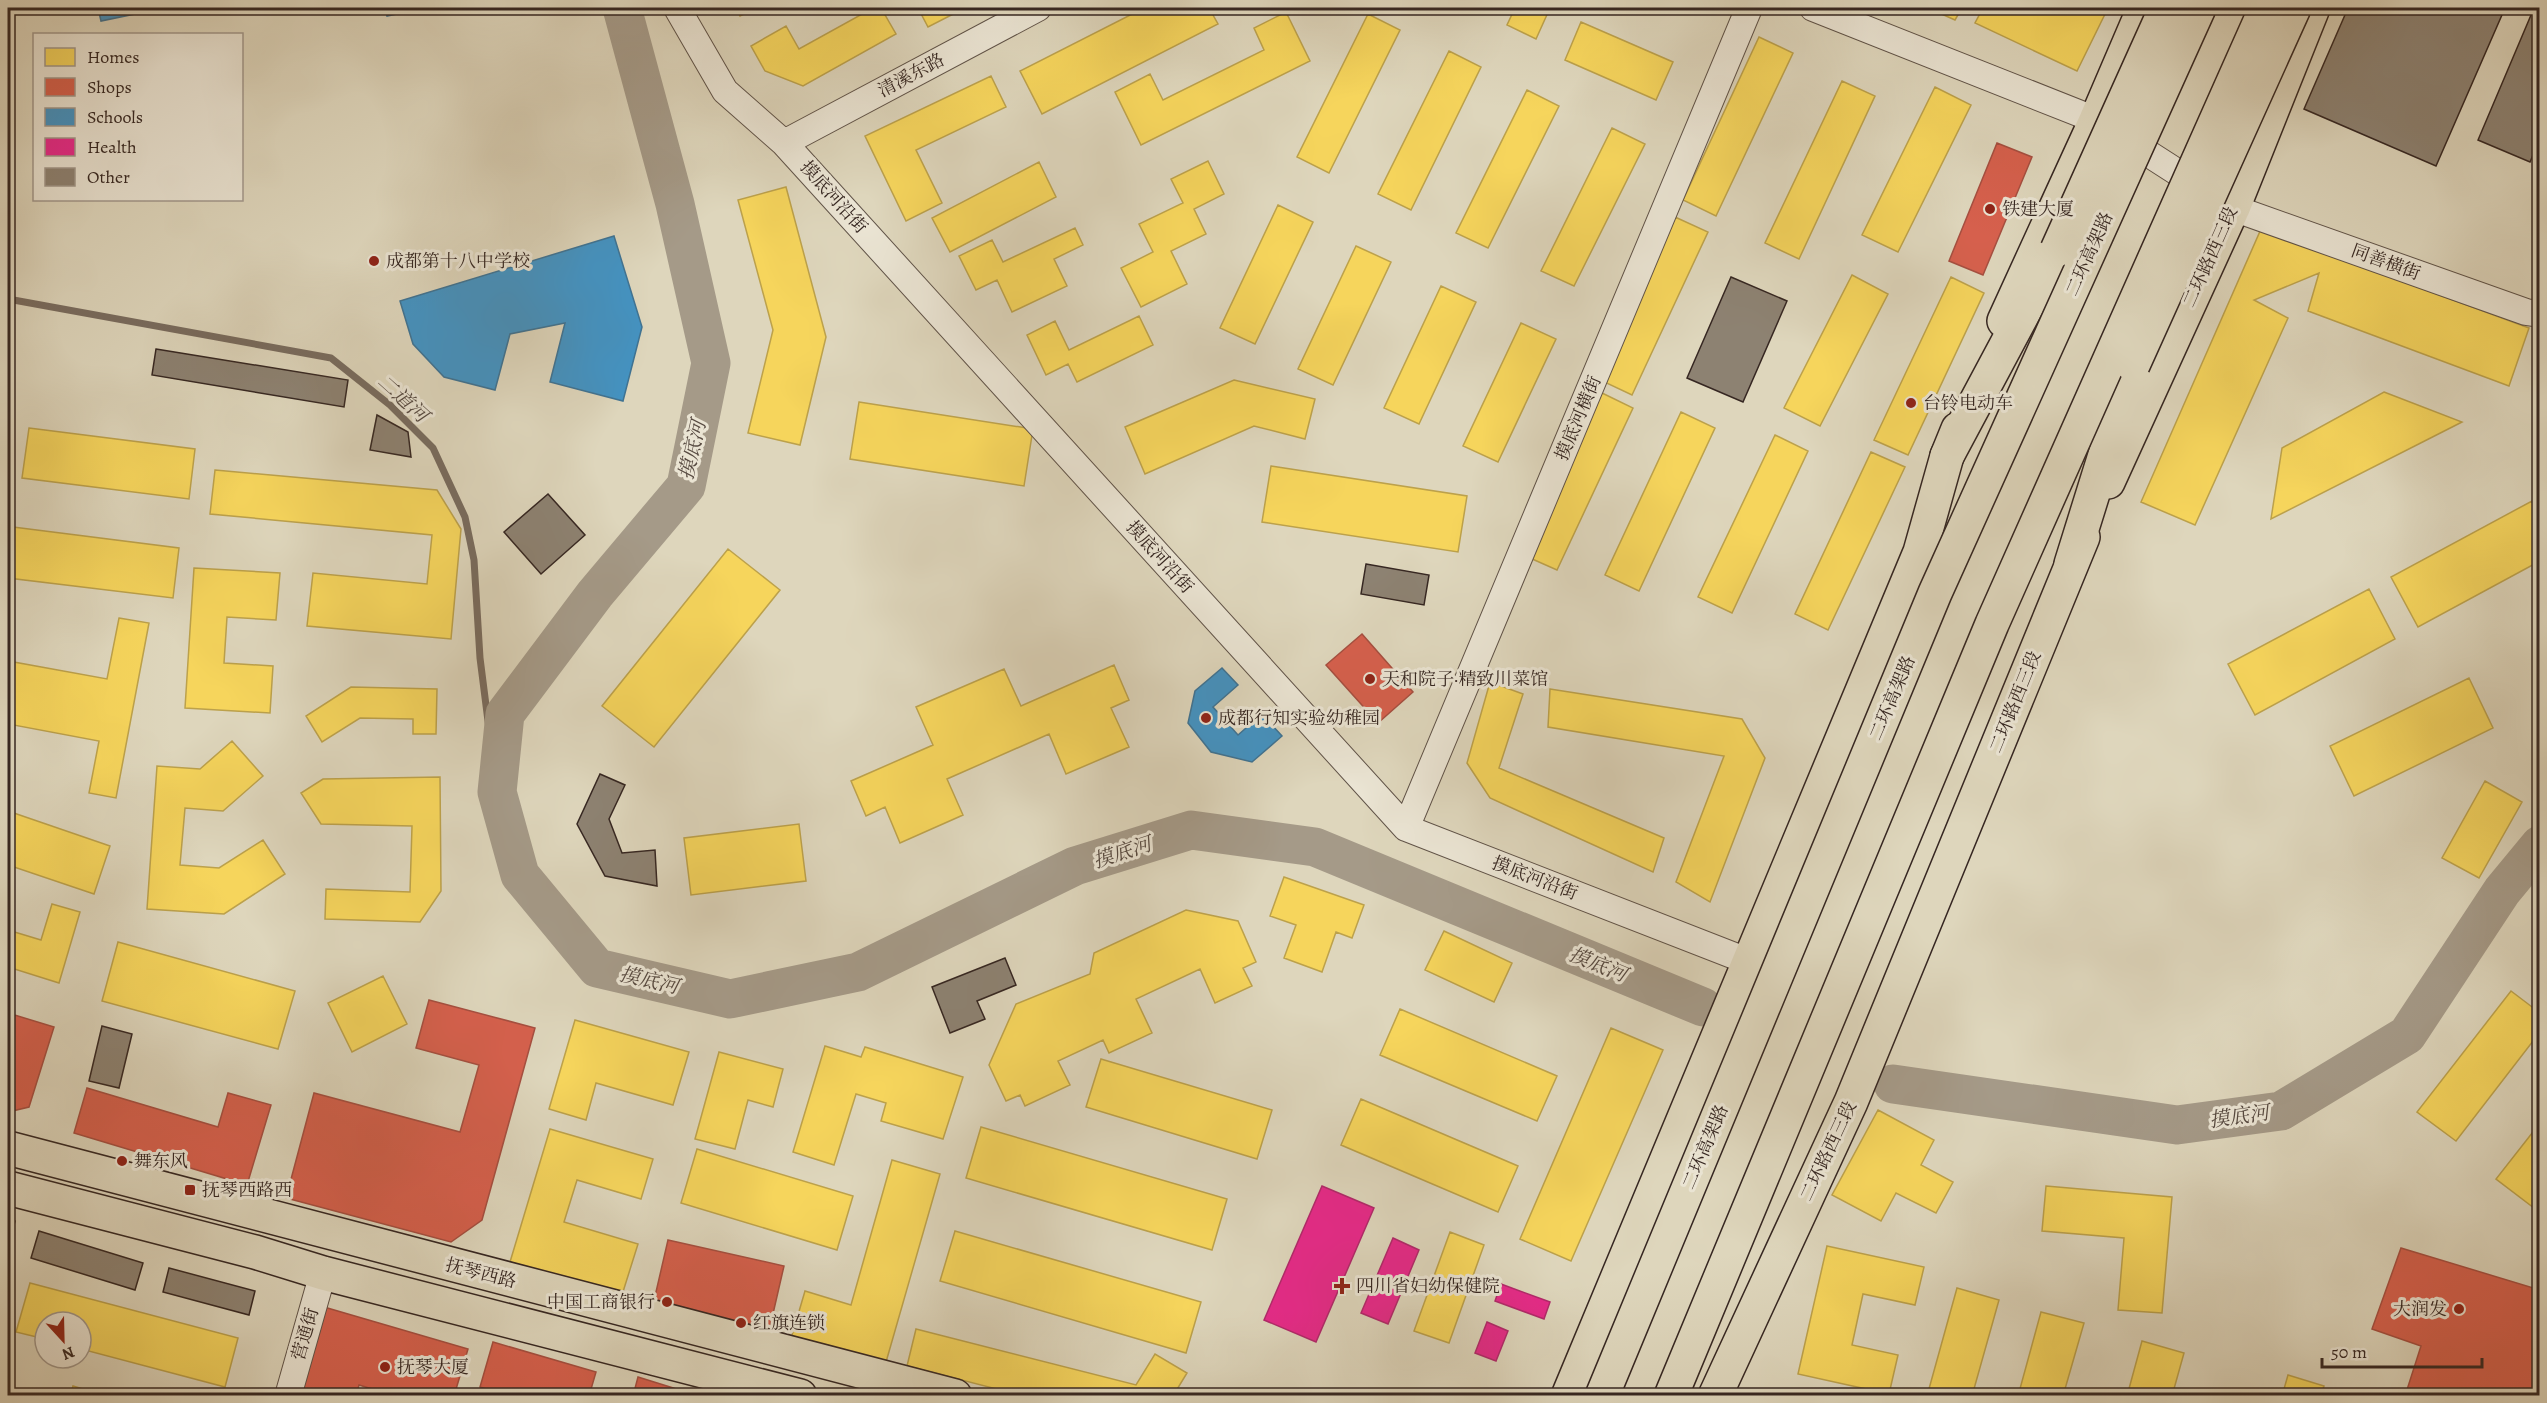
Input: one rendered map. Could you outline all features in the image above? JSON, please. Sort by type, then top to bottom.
[{"type":"main road","points":[[1568,1395],[1920,552],[1947,456],[2001,326],[2096,120],[2144,8]]},
{"type":"main road","points":[[1947,456],[2057,250],[2166,8]]},
{"type":"main road","name":"二环高架路","points":[[1602,1395],[1935,593],[2199,8]]},
{"type":"main road","points":[[1671,1395],[1992,624],[2265,8]]},
{"type":"main road","points":[[2071,564],[2133,365],[2294,8]]},
{"type":"main road","name":"二环路西三段","points":[[1715,1395],[1851,1102],[2071,564],[2233,208],[2313,8]]},
{"type":"main road","name":"抚琴西路","points":[[8,1148],[955,1395]]},
{"type":"main road","name":"抚琴西路","points":[[8,1188],[255,1252],[323,1273],[800,1395]]},
{"type":"street","name":"摸底河沿街","points":[[677,8],[725,91],[784,143],[1406,828],[1750,962]]},
{"type":"street","name":"清溪东路","points":[[784,143],[1038,8]]},
{"type":"street","name":"摸底河横街","points":[[1406,828],[1749,8]]},
{"type":"street","name":"同善横街","points":[[1813,8],[2096,120],[2233,208],[2526,312],[2540,314]]},
{"type":"street","name":"营通街","points":[[288,1395],[323,1273]]},
{"type":"building: Homes","points":[[736,8],[757,8],[740,16]]},
{"type":"building: Homes","points":[[873,8],[881,8],[896,34],[803,86],[765,71],[751,46],[786,26],[799,49]]},
{"type":"building: Homes","points":[[918,8],[965,8],[928,27]]},
{"type":"building: Homes","points":[[1144,8],[1209,8],[1218,24],[1042,114],[1020,71]]},
{"type":"building: Homes","points":[[1515,8],[1550,8],[1536,39],[1507,25]]},
{"type":"building: Homes","points":[[1928,8],[1962,8],[1955,20]]},
{"type":"building: Homes","points":[[1983,8],[2108,8],[2077,71],[1975,23]]},
{"type":"building: Homes","points":[[1286,12],[1310,61],[1141,145],[1115,92],[1150,74],[1163,100],[1264,50],[1254,28]]},
{"type":"building: Homes","points":[[1368,14],[1400,30],[1329,173],[1297,157]]},
{"type":"building: Homes","points":[[1581,22],[1673,62],[1656,100],[1565,60]]},
{"type":"building: Homes","points":[[1759,37],[1793,53],[1716,216],[1683,200]]},
{"type":"building: Homes","points":[[1449,51],[1481,67],[1411,210],[1378,194]]},
{"type":"building: Homes","points":[[991,76],[1006,107],[916,150],[942,203],[906,221],[865,136]]},
{"type":"building: Homes","points":[[1842,81],[1875,96],[1799,259],[1765,243]]},
{"type":"building: Homes","points":[[1935,87],[1971,105],[1898,252],[1862,235]]},
{"type":"building: Homes","points":[[1527,90],[1559,106],[1488,248],[1456,233]]},
{"type":"building: Homes","points":[[1612,128],[1645,144],[1574,286],[1541,271]]},
{"type":"building: Homes","points":[[1208,161],[1224,194],[1194,209],[1206,234],[1171,251],[1187,284],[1141,307],[1121,268],[1153,252],[1139,224],[1183,203],[1171,179]]},
{"type":"building: Homes","points":[[1039,162],[1056,197],[950,252],[932,218]]},
{"type":"building: Homes","points":[[786,187],[826,337],[800,445],[748,433],[773,330],[738,200]]},
{"type":"building: Homes","points":[[1278,205],[1313,222],[1255,344],[1220,328]]},
{"type":"building: Homes","points":[[1675,217],[1708,232],[1632,395],[1598,379]]},
{"type":"building: Homes","points":[[1075,228],[1083,245],[1054,259],[1067,286],[1012,312],[997,280],[976,290],[959,256],[992,240],[1003,262]]},
{"type":"building: Homes","points":[[2261,229],[2529,328],[2509,386],[2308,311],[2319,273],[2254,300],[2288,318],[2195,525],[2141,502]]},
{"type":"building: Homes","points":[[1356,246],[1391,262],[1333,385],[1298,369]]},
{"type":"building: Homes","points":[[1852,275],[1888,294],[1820,426],[1784,408]]},
{"type":"building: Homes","points":[[1951,277],[1984,293],[1908,455],[1874,440]]},
{"type":"building: Homes","points":[[1441,286],[1476,302],[1419,424],[1384,408]]},
{"type":"building: Homes","points":[[1139,316],[1153,345],[1077,382],[1068,364],[1046,375],[1027,335],[1055,321],[1069,350]]},
{"type":"building: Homes","points":[[1521,323],[1556,339],[1498,462],[1463,446]]},
{"type":"building: Homes","points":[[1234,380],[1315,399],[1305,439],[1254,426],[1145,474],[1125,427]]},
{"type":"building: Homes","points":[[1600,392],[1633,408],[1557,570],[1523,555]]},
{"type":"building: Homes","points":[[2384,392],[2462,422],[2271,519],[2282,448]]},
{"type":"building: Homes","points":[[859,402],[1033,429],[1024,486],[850,459]]},
{"type":"building: Homes","points":[[1681,412],[1715,428],[1639,591],[1605,575]]},
{"type":"building: Homes","points":[[8,416],[13,417],[8,449]]},
{"type":"building: Homes","points":[[29,428],[195,449],[189,499],[22,478]]},
{"type":"building: Homes","points":[[1775,435],[1808,451],[1732,613],[1698,597]]},
{"type":"building: Homes","points":[[1871,452],[1905,467],[1828,630],[1795,614]]},
{"type":"building: Homes","points":[[1271,466],[1467,496],[1458,552],[1262,522]]},
{"type":"building: Homes","points":[[215,470],[437,490],[461,529],[451,639],[307,626],[313,573],[427,584],[432,535],[210,514]]},
{"type":"building: Homes","points":[[2532,501],[2540,516],[2540,561],[2418,627],[2391,577]]},
{"type":"building: Homes","points":[[13,527],[179,548],[173,598],[8,578]]},
{"type":"building: Homes","points":[[728,549],[780,590],[654,747],[602,706]]},
{"type":"building: Homes","points":[[194,568],[280,573],[276,620],[227,617],[224,663],[273,666],[270,713],[185,708]]},
{"type":"building: Homes","points":[[2369,589],[2395,639],[2255,715],[2228,664]]},
{"type":"building: Homes","points":[[119,618],[149,623],[116,798],[89,793],[99,741],[8,724],[8,661],[107,679]]},
{"type":"building: Homes","points":[[1114,665],[1129,700],[1111,708],[1129,747],[1066,774],[1049,734],[947,779],[963,815],[900,843],[885,807],[866,816],[851,781],[933,745],[916,707],[1004,669],[1021,706]]},
{"type":"building: Homes","points":[[2469,678],[2493,728],[2354,796],[2330,746]]},
{"type":"building: Homes","points":[[1490,682],[1523,694],[1499,768],[1664,838],[1653,872],[1490,798],[1467,763]]},
{"type":"building: Homes","points":[[351,687],[437,689],[436,734],[413,734],[413,719],[360,718],[322,742],[306,716]]},
{"type":"building: Homes","points":[[1550,689],[1742,719],[1765,758],[1710,902],[1676,882],[1724,756],[1548,727]]},
{"type":"building: Homes","points":[[232,741],[263,776],[223,811],[185,808],[180,865],[219,868],[263,840],[285,874],[224,914],[147,909],[157,766],[200,769]]},
{"type":"building: Homes","points":[[440,777],[441,891],[420,922],[325,919],[326,889],[410,892],[412,826],[321,824],[301,793],[323,779]]},
{"type":"building: Homes","points":[[2485,781],[2522,802],[2479,878],[2442,858]]},
{"type":"building: Homes","points":[[8,811],[110,846],[94,894],[8,865]]},
{"type":"building: Homes","points":[[799,824],[806,881],[691,895],[684,838]]},
{"type":"building: Homes","points":[[1284,877],[1364,905],[1352,938],[1336,932],[1322,972],[1284,958],[1296,925],[1270,916]]},
{"type":"building: Homes","points":[[52,904],[80,912],[59,983],[8,967],[8,930],[41,940]]},
{"type":"building: Homes","points":[[1186,910],[1238,921],[1256,962],[1243,968],[1252,986],[1215,1003],[1200,969],[1136,999],[1152,1033],[1109,1053],[1103,1040],[1058,1061],[1070,1085],[1025,1106],[1020,1095],[1006,1101],[989,1065],[1016,1004],[1090,974],[1094,953]]},
{"type":"building: Homes","points":[[1444,931],[1512,963],[1494,1002],[1425,970]]},
{"type":"building: Homes","points":[[118,942],[295,991],[278,1049],[102,1001]]},
{"type":"building: Homes","points":[[383,976],[407,1024],[352,1052],[328,1003]]},
{"type":"building: Homes","points":[[2511,991],[2540,1013],[2540,1032],[2456,1141],[2417,1112]]},
{"type":"building: Homes","points":[[1400,1009],[1557,1076],[1537,1121],[1380,1055]]},
{"type":"building: Homes","points":[[575,1020],[689,1052],[673,1105],[596,1083],[586,1120],[549,1109]]},
{"type":"building: Homes","points":[[1611,1028],[1663,1050],[1571,1261],[1520,1239]]},
{"type":"building: Homes","points":[[825,1046],[861,1057],[865,1047],[963,1077],[943,1139],[881,1121],[886,1103],[856,1094],[834,1165],[793,1152]]},
{"type":"building: Homes","points":[[719,1052],[783,1069],[773,1107],[748,1100],[735,1149],[695,1139]]},
{"type":"building: Homes","points":[[1101,1059],[1272,1110],[1257,1159],[1086,1107]]},
{"type":"building: Homes","points":[[1361,1099],[1518,1166],[1498,1212],[1341,1145]]},
{"type":"building: Homes","points":[[1878,1110],[1934,1140],[1921,1165],[1953,1182],[1936,1213],[1896,1193],[1881,1221],[1832,1195]]},
{"type":"building: Homes","points":[[2540,1123],[2540,1201],[2534,1208],[2496,1179]]},
{"type":"building: Homes","points":[[981,1127],[1227,1199],[1212,1250],[966,1178]]},
{"type":"building: Homes","points":[[550,1129],[653,1159],[641,1199],[577,1180],[564,1222],[638,1244],[622,1295],[510,1262]]},
{"type":"building: Homes","points":[[697,1149],[853,1196],[837,1250],[681,1203]]},
{"type":"building: Homes","points":[[892,1160],[940,1174],[884,1369],[790,1342],[805,1291],[851,1305]]},
{"type":"building: Homes","points":[[2046,1186],[2172,1197],[2162,1313],[2118,1310],[2124,1238],[2042,1231]]},
{"type":"building: Homes","points":[[955,1231],[1201,1302],[1186,1353],[940,1281]]},
{"type":"building: Homes","points":[[1450,1232],[1484,1245],[1449,1343],[1414,1331]]},
{"type":"building: Homes","points":[[1827,1246],[1924,1267],[1915,1305],[1863,1294],[1852,1345],[1898,1355],[1889,1394],[1798,1374]]},
{"type":"building: Homes","points":[[30,1283],[238,1338],[225,1387],[93,1352],[93,1310],[33,1310],[33,1336],[16,1332]]},
{"type":"building: Homes","points":[[1957,1288],[1999,1300],[1972,1396],[1927,1396]]},
{"type":"building: Homes","points":[[2041,1312],[2084,1323],[2063,1396],[2018,1396]]},
{"type":"building: Homes","points":[[916,1329],[1136,1385],[1155,1354],[1187,1373],[1173,1396],[1024,1396],[907,1366]]},
{"type":"building: Homes","points":[[2142,1341],[2184,1353],[2172,1396],[2127,1396]]},
{"type":"building: Homes","points":[[2288,1375],[2324,1386],[2321,1396],[2282,1396]]},
{"type":"building: Homes","points":[[73,1386],[106,1396],[70,1396]]},
{"type":"building: Homes","points":[[8,1387],[39,1396],[8,1396]]},
{"type":"building: Shops","name":"铁建大厦","points":[[1997,143],[2032,157],[1983,275],[1949,261]]},
{"type":"building: Shops","name":"天和院子·精致川菜馆","points":[[1362,634],[1413,692],[1378,723],[1326,665]]},
{"type":"building: Shops","points":[[429,1000],[535,1028],[482,1220],[451,1242],[286,1198],[314,1093],[460,1132],[479,1065],[416,1048]]},
{"type":"building: Shops","points":[[8,1013],[54,1027],[29,1107],[8,1112]]},
{"type":"building: Shops","points":[[87,1088],[218,1127],[228,1093],[271,1105],[247,1185],[74,1133]]},
{"type":"building: Shops","points":[[668,1240],[784,1266],[769,1331],[653,1305]]},
{"type":"building: Shops","name":"大润发","points":[[2401,1248],[2540,1290],[2540,1396],[2405,1396],[2421,1346],[2372,1329]]},
{"type":"building: Shops","name":"抚琴大厦","points":[[324,1307],[468,1349],[454,1396],[395,1396],[359,1385],[356,1396],[298,1396]]},
{"type":"building: Shops","points":[[493,1342],[596,1372],[589,1396],[509,1396],[480,1387]]},
{"type":"building: Shops","points":[[638,1377],[699,1396],[633,1396]]},
{"type":"building: Schools","points":[[98,8],[164,8],[101,21]]},
{"type":"building: Schools","points":[[385,8],[425,8],[387,16]]},
{"type":"building: Schools","points":[[614,236],[642,327],[623,401],[550,382],[565,323],[510,334],[495,390],[444,377],[413,344],[400,301]]},
{"type":"building: Schools","name":"成都行知实验幼稚园","points":[[1222,668],[1238,685],[1213,707],[1238,735],[1262,714],[1282,736],[1252,762],[1211,752],[1188,723],[1195,691]]},
{"type":"building: Health","points":[[1322,1186],[1374,1208],[1316,1342],[1264,1320]]},
{"type":"building: Health","points":[[1393,1238],[1419,1250],[1388,1324],[1361,1313]]},
{"type":"building: Health","points":[[1501,1284],[1550,1302],[1544,1319],[1495,1301]]},
{"type":"building: Health","points":[[1487,1322],[1508,1331],[1496,1361],[1475,1353]]},
{"type":"building: Other","points":[[2348,8],[2505,8],[2436,166],[2304,109]]},
{"type":"building: Other","points":[[2534,8],[2540,8],[2540,139],[2530,162],[2478,140]]},
{"type":"building: Other","points":[[1731,277],[1787,301],[1743,402],[1687,378]]},
{"type":"building: Other","points":[[156,349],[348,380],[344,407],[152,375]]},
{"type":"building: Other","points":[[377,415],[408,432],[411,457],[370,450]]},
{"type":"building: Other","points":[[548,494],[585,535],[541,574],[504,532]]},
{"type":"building: Other","points":[[1366,564],[1429,575],[1424,605],[1361,594]]},
{"type":"building: Other","points":[[600,774],[625,785],[609,819],[622,853],[655,850],[657,886],[605,876],[577,824]]},
{"type":"building: Other","points":[[1005,958],[1016,985],[977,1001],[985,1019],[950,1033],[932,987]]},
{"type":"building: Other","points":[[102,1026],[132,1034],[119,1088],[89,1081]]},
{"type":"building: Other","points":[[8,1219],[15,1221],[8,1249]]},
{"type":"building: Other","points":[[39,1231],[143,1263],[135,1290],[31,1258]]},
{"type":"building: Other","points":[[169,1268],[255,1291],[249,1315],[163,1292]]},
{"type":"waterway","name":"摸底河","points":[[622,8],[675,204],[711,363],[686,486],[595,594],[505,714],[497,792],[520,875],[597,968],[730,999],[858,972],[1075,866],[1191,830],[1315,847],[1703,1007]]},
{"type":"waterway","name":"二道河","points":[[8,299],[331,358],[390,405],[433,448],[465,517],[474,560],[480,658],[497,792]]},
{"type":"waterway","name":"摸底河","points":[[1893,1084],[2177,1125],[2281,1111],[2407,1035],[2502,891],[2540,845]]},
{"type":"place","name":"铁建大厦","points":[[1990,209]]},
{"type":"place","name":"成都第十八中学校","points":[[374,261]]},
{"type":"place","name":"台铃电动车","points":[[1911,403]]},
{"type":"place","name":"天和院子·精致川菜馆","points":[[1370,679]]},
{"type":"place","name":"成都行知实验幼稚园","points":[[1206,718]]},
{"type":"place","name":"舞东风","points":[[122,1161]]},
{"type":"place","name":"抚琴西路西","points":[[190,1190]]},
{"type":"place","name":"四川省妇幼保健院","points":[[1342,1286]]},
{"type":"place","name":"中国工商银行","points":[[667,1302]]},
{"type":"place","name":"大润发","points":[[2459,1309]]},
{"type":"place","name":"红旗连锁","points":[[741,1323]]},
{"type":"place","name":"抚琴大厦","points":[[385,1367]]}]
